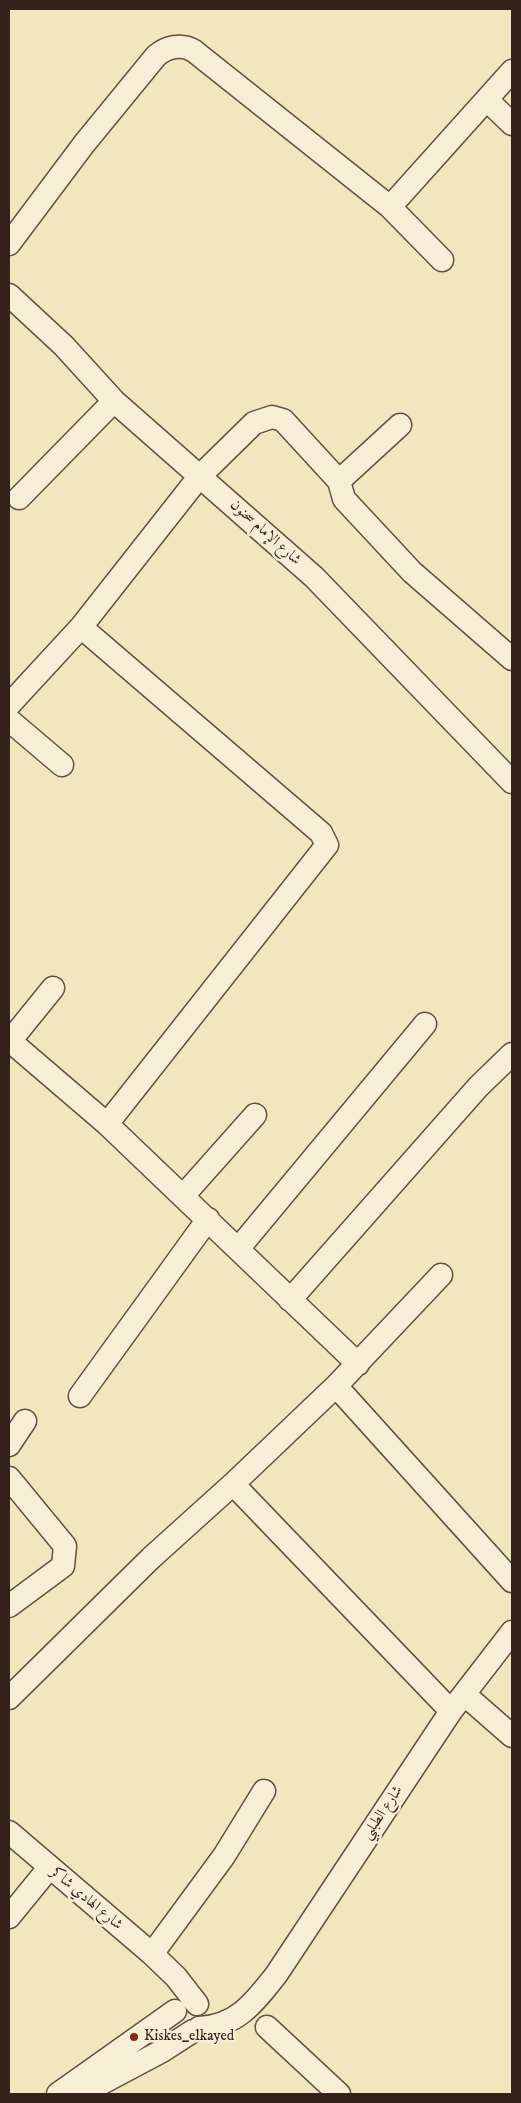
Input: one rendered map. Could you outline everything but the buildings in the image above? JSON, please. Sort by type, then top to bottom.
[{"type":"street","points":[[9,244],[84,144],[156,56],[170,48],[182,46],[194,51],[390,207],[442,260]]},
{"type":"street","points":[[390,207],[512,71]]},
{"type":"street","points":[[487,100],[512,124]]},
{"type":"street","name":"شارع الإمام سحنون","points":[[9,295],[64,346],[114,400],[314,577],[512,782]]},
{"type":"street","points":[[20,498],[114,400]]},
{"type":"street","points":[[9,705],[81,627],[200,477],[254,423],[276,417],[283,420],[339,481],[344,499],[412,572],[512,659]]},
{"type":"street","points":[[339,481],[400,425]]},
{"type":"street","points":[[81,627],[321,832],[327,845],[106,1124]]},
{"type":"street","points":[[9,720],[62,766]]},
{"type":"street","points":[[53,988],[9,1041],[106,1124],[208,1219],[358,1364]]},
{"type":"street","points":[[238,1249],[425,1024]]},
{"type":"street","points":[[290,1300],[478,1087],[512,1054]]},
{"type":"street","points":[[183,1196],[255,1115]]},
{"type":"street","points":[[80,1396],[208,1219]]},
{"type":"street","points":[[9,1698],[151,1558],[233,1484],[336,1386],[441,1275]]},
{"type":"street","points":[[336,1386],[512,1581]]},
{"type":"street","points":[[9,1445],[25,1421]]},
{"type":"street","points":[[9,1478],[65,1546],[63,1566],[9,1606]]},
{"type":"street","points":[[233,1484],[458,1703],[512,1736]]},
{"type":"street","name":"شارع الطبلبي","points":[[58,2094],[190,2015],[230,2022],[258,1998],[294,1950],[458,1703],[512,1632]]},
{"type":"street","points":[[190,2015],[157,1960],[264,1791]]},
{"type":"street","name":"شارع الهادي شاكر","points":[[9,1832],[157,1960]]},
{"type":"street","points":[[9,1917],[49,1868]]},
{"type":"street","name":"شارع الطبلبي","points":[[80,2094],[162,2051],[190,2015]]},
{"type":"street","points":[[267,2027],[339,2094]]},
{"type":"place","name":"Kiskes_elkayed","points":[[134,2037]]}]
